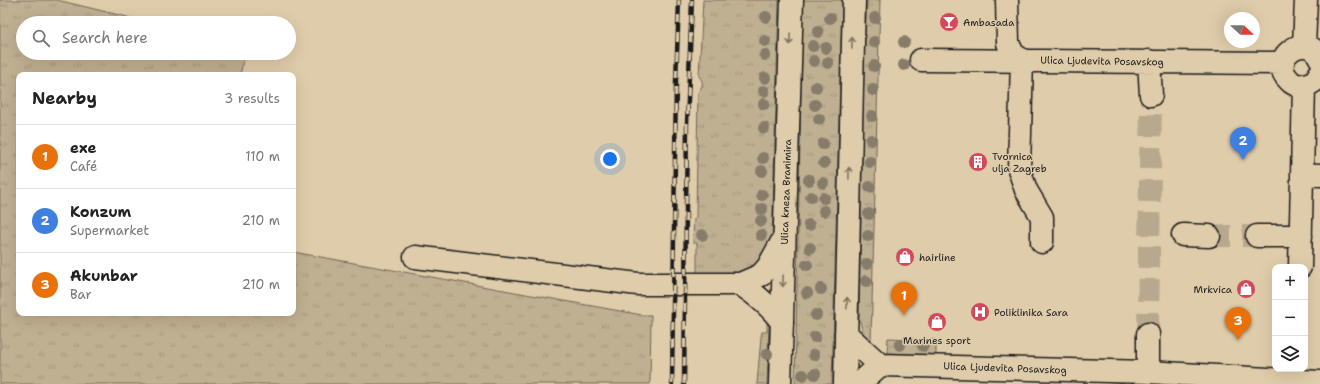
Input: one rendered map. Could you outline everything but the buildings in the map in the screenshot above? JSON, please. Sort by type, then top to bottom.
[{"type":"street","name":"Ulica kneza Branimira","points":[[780,384],[792,0]]},
{"type":"street","points":[[845,384],[854,0]]},
{"type":"street","points":[[1007,0],[1008,44],[1013,54],[1022,60],[1019,169],[1026,190],[1042,217],[1042,242]]},
{"type":"street","points":[[1300,264],[1300,236],[1311,175],[1312,79],[1294,84],[1287,78],[1283,70],[1283,63],[1285,57],[1291,50],[1312,52],[1306,0]]},
{"type":"street","name":"Ulica Ljudevita Posavskog","points":[[921,60],[1283,63]]},
{"type":"street","points":[[1149,61],[1151,95]]},
{"type":"street","points":[[1183,236],[1209,236]]},
{"type":"street","points":[[1257,236],[1300,236]]},
{"type":"street","points":[[415,257],[638,284],[740,284],[760,275],[768,267],[784,238]]},
{"type":"street","points":[[740,284],[758,296],[771,308],[782,322]]},
{"type":"street","points":[[846,334],[880,365],[859,384]]},
{"type":"street","points":[[1148,334],[1148,372]]},
{"type":"street","name":"Ulica Ljudevita Posavskog","points":[[880,365],[972,375],[1148,372],[1297,378],[1320,382]]},
{"type":"green space","points":[[0,0],[57,0],[123,16],[16,16],[16,60],[243,60],[241,72],[16,72],[16,316],[296,316],[296,253],[642,315],[651,315],[650,384],[0,384]]},
{"type":"green space","points":[[703,0],[779,0],[772,244],[763,262],[743,275],[697,274],[697,243],[693,243],[694,219],[696,217],[698,92],[702,84],[699,76]]},
{"type":"green space","points":[[803,0],[842,0],[832,384],[795,384]]},
{"type":"green space","points":[[867,0],[880,0],[871,342],[864,336],[859,318],[864,59]]},
{"type":"green space","points":[[764,315],[769,322],[767,384],[757,384],[761,337],[762,332],[767,332],[767,323]]},
{"type":"green space","points":[[888,338],[936,340],[936,355],[887,353]]},
{"type":"tunnel","points":[[1148,334],[1151,95]]},
{"type":"tunnel","points":[[1209,236],[1257,236]]},
{"type":"railway","points":[[672,384],[676,81],[679,0]]},
{"type":"railway","points":[[684,384],[687,124],[692,0]]},
{"type":"place","name":"Ambasada","points":[[949,22]]},
{"type":"place","name":"Konzum","points":[[1243,160]]},
{"type":"place","name":"Tvornica ulja Zagreb","points":[[978,162]]},
{"type":"place","name":"hairline","points":[[905,257]]},
{"type":"place","name":"Mrkvica","points":[[1246,289]]},
{"type":"place","name":"Poliklinika Sara","points":[[980,312]]},
{"type":"place","name":"exe","points":[[904,315]]},
{"type":"place","name":"Marines sport","points":[[937,322]]},
{"type":"place","name":"Akunbar","points":[[1238,340]]}]
